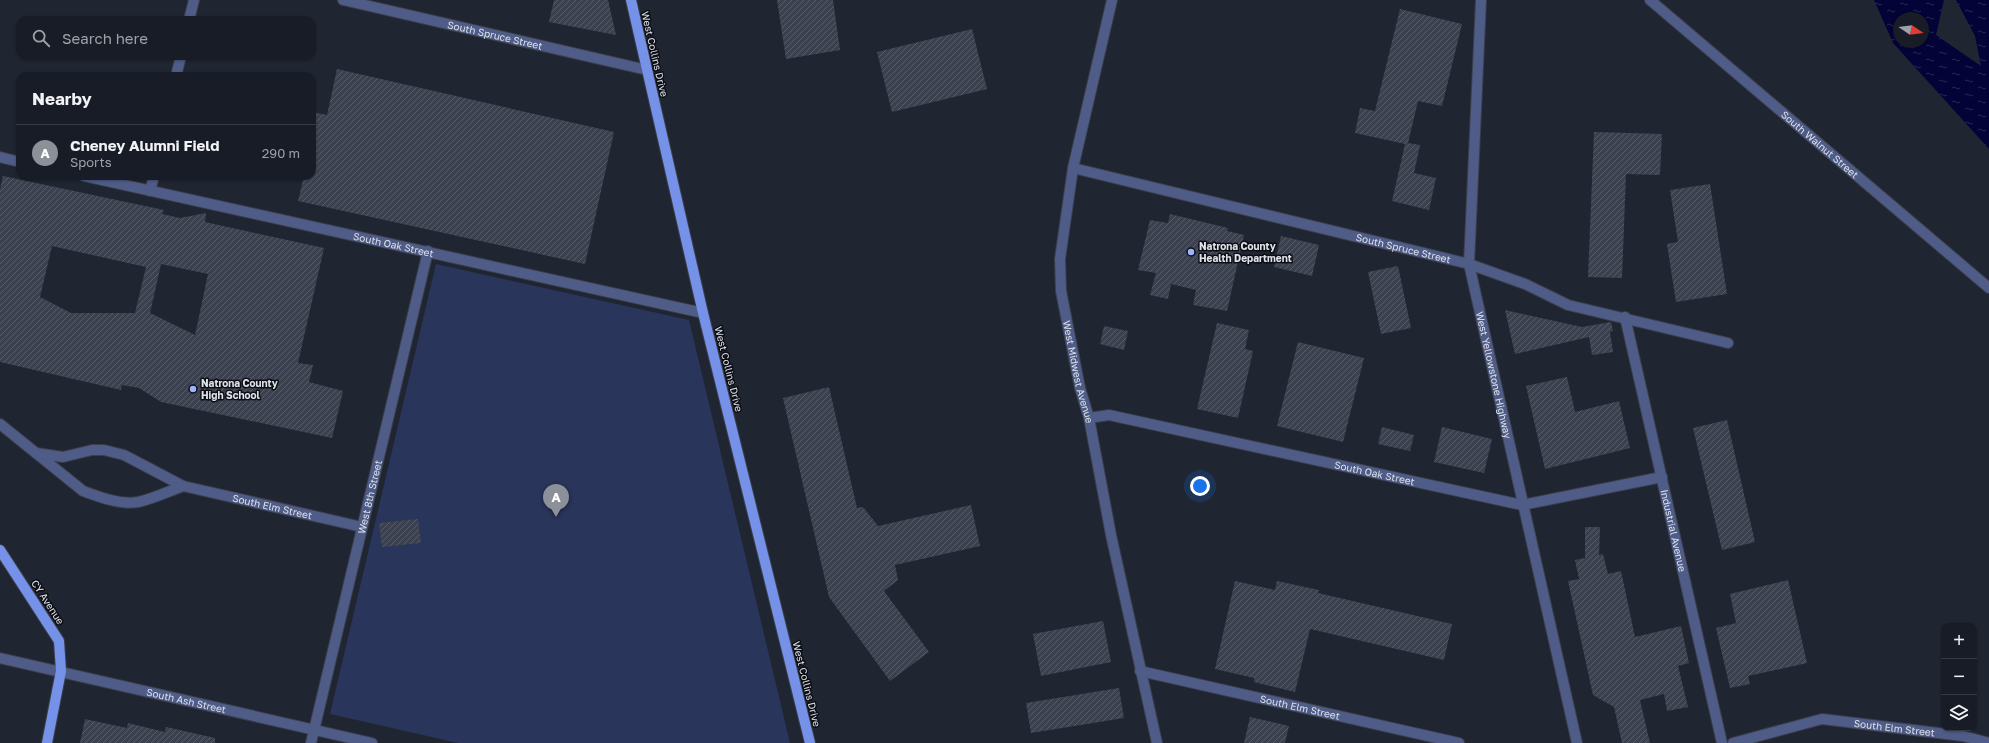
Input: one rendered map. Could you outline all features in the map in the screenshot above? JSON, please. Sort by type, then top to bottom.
[{"type":"main road","name":"West Collins Drive","points":[[631,0],[703,313],[810,743]]},
{"type":"main road","name":"CY Avenue","points":[[0,550],[60,641],[61,671],[47,743]]},
{"type":"street","points":[[190,16],[194,0]]},
{"type":"street","name":"South Spruce Street","points":[[343,0],[647,70]]},
{"type":"street","name":"West Midwest Avenue","points":[[1112,0],[1073,168],[1060,259],[1061,291],[1080,388],[1089,418],[1111,535],[1157,743]]},
{"type":"street","name":"West Yellowstone Highway","points":[[1481,0],[1469,264],[1522,505],[1577,743]]},
{"type":"street","name":"South Walnut Street","points":[[1650,0],[1989,288]]},
{"type":"street","points":[[177,72],[180,60]]},
{"type":"street","points":[[0,157],[16,161]]},
{"type":"street","name":"South Spruce Street","points":[[1073,168],[1469,264],[1525,284],[1568,305],[1625,317],[1728,343]]},
{"type":"street","name":"South Oak Street","points":[[102,180],[703,313]]},
{"type":"street","points":[[150,191],[153,180]]},
{"type":"street","name":"West 8th Street","points":[[311,743],[428,251]]},
{"type":"street","name":"Industrial Avenue","points":[[1625,317],[1722,743]]},
{"type":"street","name":"South Oak Street","points":[[1089,418],[1109,415],[1522,505],[1662,477]]},
{"type":"street","points":[[0,424],[83,490],[96,496],[126,502],[138,502],[183,486]]},
{"type":"street","name":"South Elm Street","points":[[36,453],[63,457],[92,450],[104,450],[124,455],[183,486],[362,526]]},
{"type":"street","name":"South Ash Street","points":[[0,658],[372,743]]},
{"type":"street","name":"South Elm Street","points":[[1140,671],[1459,743]]},
{"type":"street","name":"South Elm Street","points":[[1733,743],[1822,720],[1962,740],[1989,742]]},
{"type":"shaded area","points":[[436,264],[689,320],[790,743],[458,743],[330,714]]},
{"type":"water","points":[[1874,0],[1944,0],[1936,35],[1981,66],[1975,36],[1956,0],[1989,0],[1989,149],[1898,48],[1929,48],[1929,12],[1893,12],[1893,43]]},
{"type":"building","points":[[554,0],[608,0],[616,35],[549,22]]},
{"type":"building","points":[[777,0],[833,0],[840,50],[786,59]]},
{"type":"building","points":[[1400,9],[1462,24],[1442,106],[1418,101],[1408,143],[1420,145],[1414,173],[1436,178],[1429,210],[1392,201],[1405,144],[1355,133],[1360,108],[1375,111]]},
{"type":"building","points":[[972,29],[987,89],[892,112],[877,52]]},
{"type":"building","points":[[337,69],[614,132],[585,264],[298,201],[303,180],[316,180],[316,113],[327,115]]},
{"type":"building","points":[[1594,132],[1662,134],[1660,175],[1626,174],[1622,278],[1588,277]]},
{"type":"building","points":[[3,176],[16,180],[164,210],[162,214],[180,218],[206,213],[205,222],[324,248],[298,363],[313,365],[309,382],[343,391],[332,438],[161,402],[139,388],[122,385],[121,390],[0,362],[0,189]],"holes":[[[52,246],[146,267],[135,313],[71,313],[40,297]],[[161,264],[208,274],[195,335],[150,313]]]},
{"type":"building","points":[[1710,184],[1727,294],[1676,302],[1667,244],[1678,242],[1670,190]]},
{"type":"building","name":"Natrona County Health Department","points":[[1170,214],[1228,228],[1227,231],[1244,235],[1227,311],[1193,305],[1196,290],[1171,284],[1168,299],[1150,295],[1156,273],[1138,270],[1150,220],[1168,223]]},
{"type":"building","points":[[1281,236],[1319,245],[1312,276],[1274,267]]},
{"type":"building","points":[[1398,266],[1411,328],[1381,334],[1368,272]]},
{"type":"building","points":[[1505,310],[1582,327],[1611,322],[1613,331],[1610,332],[1613,352],[1592,355],[1589,337],[1515,354]]},
{"type":"building","points":[[1217,323],[1249,330],[1245,349],[1253,351],[1238,418],[1197,409]]},
{"type":"building","points":[[1104,326],[1128,331],[1124,350],[1100,344]]},
{"type":"building","points":[[1298,342],[1364,358],[1343,442],[1277,426]]},
{"type":"building","points":[[1567,377],[1575,412],[1619,401],[1630,448],[1545,469],[1526,386]]},
{"type":"building","points":[[829,387],[857,508],[863,507],[878,526],[971,505],[980,546],[895,565],[898,580],[884,591],[929,652],[890,681],[829,597],[783,398]]},
{"type":"building","points":[[1727,420],[1755,542],[1722,550],[1693,428]]},
{"type":"building","points":[[1382,427],[1414,435],[1410,451],[1378,444]]},
{"type":"building","points":[[1442,427],[1492,439],[1484,473],[1434,462]]},
{"type":"building","points":[[418,519],[421,543],[382,547],[379,523]]},
{"type":"building","points":[[1585,527],[1600,527],[1599,555],[1603,554],[1608,574],[1621,571],[1635,637],[1681,626],[1689,663],[1678,666],[1688,707],[1667,711],[1664,694],[1640,700],[1650,743],[1622,743],[1614,707],[1593,695],[1568,581],[1579,579],[1575,560],[1585,558]]},
{"type":"building","points":[[1788,580],[1807,663],[1748,676],[1750,684],[1730,688],[1716,628],[1736,623],[1730,594]]},
{"type":"building","points":[[1235,581],[1275,590],[1277,581],[1319,590],[1318,593],[1452,624],[1444,660],[1310,629],[1295,692],[1254,682],[1254,678],[1215,669]]},
{"type":"building","points":[[1103,621],[1111,662],[1041,676],[1033,634]]},
{"type":"building","points":[[1119,688],[1124,718],[1031,733],[1026,703]]},
{"type":"building","points":[[1250,717],[1289,726],[1285,743],[1244,743]]},
{"type":"building","points":[[85,719],[127,728],[128,723],[165,732],[166,727],[215,738],[215,743],[80,743]]},
{"type":"place","name":"Natrona County Health Department","points":[[1191,252]]},
{"type":"place","name":"Natrona County High School","points":[[193,389]]},
{"type":"place","name":"Cheney Alumni Field","points":[[556,517]]}]
